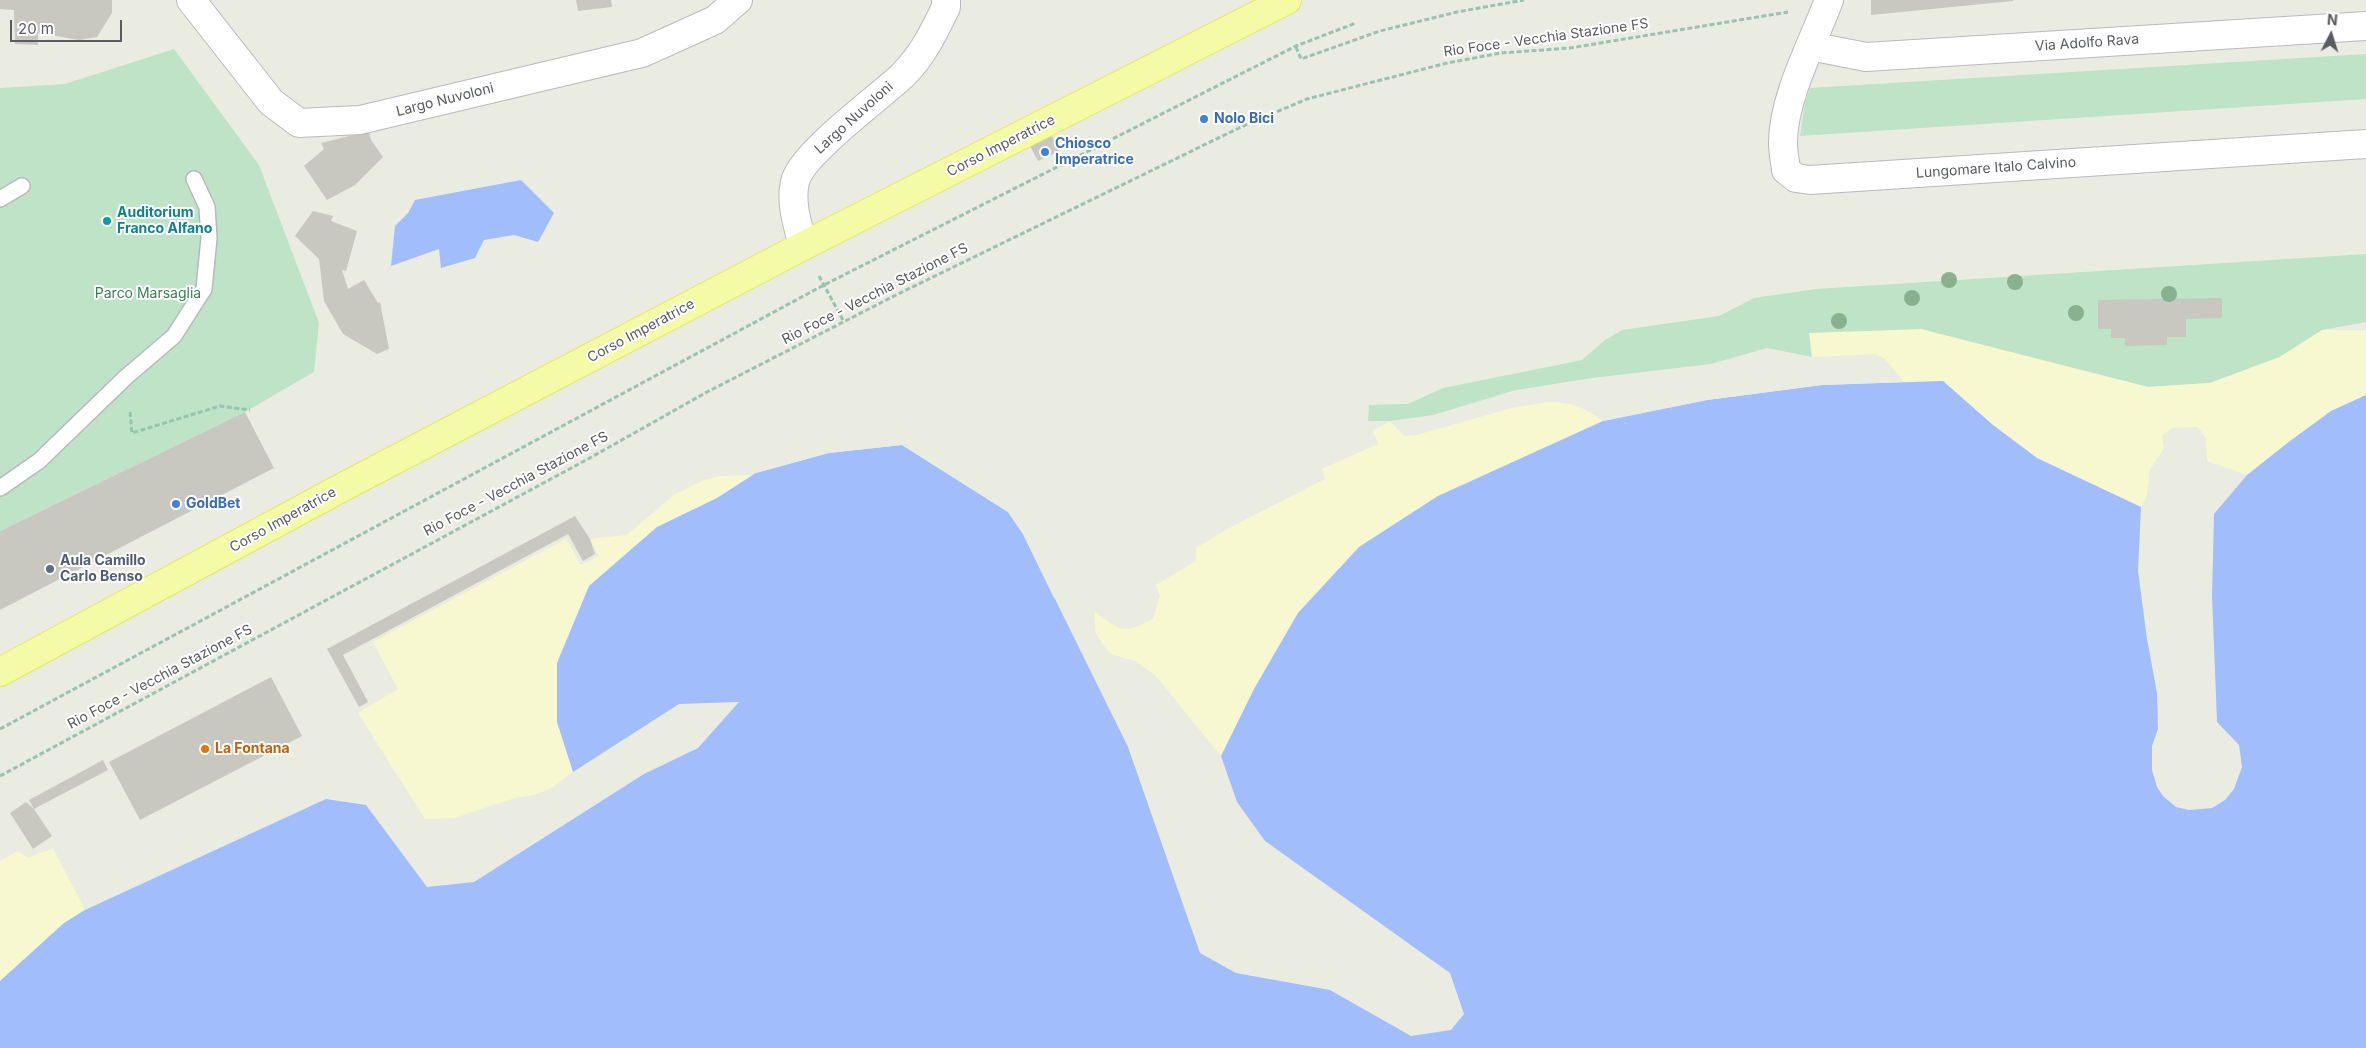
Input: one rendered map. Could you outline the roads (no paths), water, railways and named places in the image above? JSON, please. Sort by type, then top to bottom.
[{"type":"main road","name":"Corso Imperatrice","points":[[0,672],[342,488],[802,246],[1287,0]]},
{"type":"street","name":"Largo Nuvoloni","points":[[191,0],[271,102],[299,123],[360,120],[642,53],[715,20],[738,0]]},
{"type":"street","name":"Largo Nuvoloni","points":[[802,246],[794,208],[795,180],[809,158],[903,74],[917,58],[927,46],[946,7],[946,0]]},
{"type":"street","name":"Lungomare Italo Calvino","points":[[1825,10],[1796,83],[1784,127],[1783,144],[1786,170],[1796,178],[1810,180],[2366,144]]},
{"type":"street","name":"Via Adolfo Rava","points":[[1810,46],[1866,57],[2366,26]]},
{"type":"lane","points":[[0,488],[39,461],[126,377],[174,336],[204,290],[209,238],[207,207],[194,179]]},
{"type":"lane","points":[[0,199],[22,186]]},
{"type":"water","points":[[521,180],[554,213],[538,242],[514,235],[484,240],[475,258],[441,268],[439,249],[391,266],[395,226],[408,213],[415,200]]},
{"type":"water","points":[[1943,381],[1993,425],[2037,458],[2141,507],[2138,571],[2147,639],[2157,693],[2158,729],[2152,746],[2152,770],[2157,787],[2163,796],[2176,807],[2189,810],[2212,808],[2225,800],[2234,789],[2242,767],[2239,745],[2217,722],[2212,596],[2214,514],[2247,475],[2290,441],[2331,411],[2366,395],[2366,1048],[0,1048],[0,981],[64,923],[85,910],[326,799],[366,805],[427,887],[474,882],[644,774],[698,748],[739,702],[679,704],[573,772],[557,722],[557,663],[589,586],[657,527],[717,498],[756,473],[829,453],[902,445],[1008,512],[1023,534],[1128,747],[1200,953],[1236,973],[1330,990],[1411,1036],[1451,1030],[1464,1014],[1450,973],[1265,841],[1237,802],[1221,756],[1254,689],[1298,613],[1359,547],[1438,496],[1603,421],[1707,400],[1822,385]]},
{"type":"place","name":"Nolo Bici","points":[[1204,119]]},
{"type":"place","name":"Chiosco Imperatrice","points":[[1045,152]]},
{"type":"place","name":"Auditorium Franco Alfano","points":[[107,221]]},
{"type":"place","name":"GoldBet","points":[[176,504]]},
{"type":"place","name":"Aula Camillo Carlo Benso","points":[[50,569]]},
{"type":"place","name":"La Fontana","points":[[205,749]]},
{"type":"park label","name":"Parco Marsaglia","points":[[148,294]]}]
